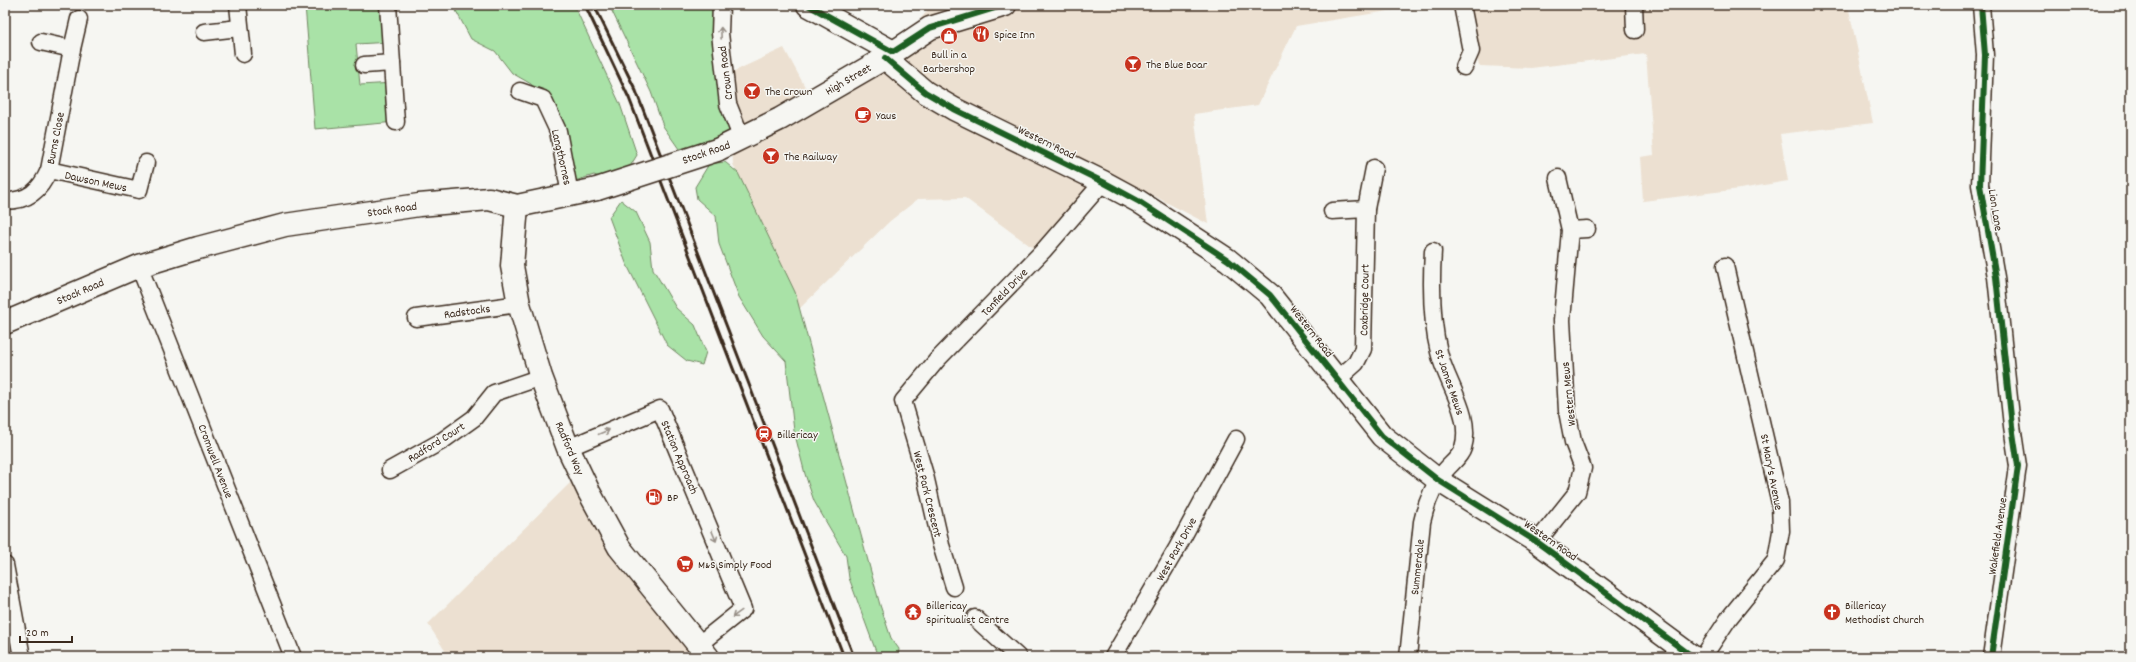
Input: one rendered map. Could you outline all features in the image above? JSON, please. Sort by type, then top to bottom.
[{"type":"street","points":[[238,5],[242,54]]},
{"type":"street","points":[[388,5],[396,122]]},
{"type":"street","name":"Crown Road","points":[[721,5],[720,33],[728,104],[742,139]]},
{"type":"street","name":"Western Road","points":[[808,5],[889,55],[925,92],[1138,201],[1228,260],[1270,295],[1382,436],[1438,480],[1537,542],[1693,657]]},
{"type":"street","name":"High Street","points":[[780,119],[889,55],[930,28],[1005,5]]},
{"type":"street","points":[[1462,5],[1471,51],[1464,67]]},
{"type":"street","points":[[1634,5],[1634,30]]},
{"type":"street","name":"Lion Lane","points":[[1981,5],[1985,55],[1980,185],[1996,277],[2012,417]]},
{"type":"street","name":"Burns Close","points":[[5,201],[20,201],[34,194],[44,183],[49,170],[79,19]]},
{"type":"street","points":[[204,32],[239,28]]},
{"type":"street","points":[[41,42],[72,49]]},
{"type":"street","points":[[364,65],[392,63]]},
{"type":"street","name":"Langthornes","points":[[520,91],[543,99],[558,131],[570,194]]},
{"type":"street","name":"Stock Road","points":[[5,323],[139,266],[198,248],[285,225],[419,205],[489,199],[517,206],[596,189],[717,150],[780,119]]},
{"type":"street","name":"Dawson Mews","points":[[49,170],[139,190],[146,163]]},
{"type":"street","name":"Coxbridge Court","points":[[1337,380],[1356,363],[1363,349],[1366,209],[1374,168]]},
{"type":"street","name":"Western Mews","points":[[1537,542],[1577,492],[1583,468],[1573,442],[1567,411],[1562,328],[1570,230],[1558,178]]},
{"type":"street","name":"Tanfield Drive","points":[[903,400],[937,360],[1043,251],[1103,182]]},
{"type":"street","name":"Radford Way","points":[[517,206],[512,266],[519,304],[541,377],[568,448],[589,492],[619,547],[703,651]]},
{"type":"street","points":[[1332,211],[1366,209]]},
{"type":"street","points":[[1570,230],[1587,229]]},
{"type":"street","name":"St James Mews","points":[[1433,251],[1438,273],[1434,322],[1438,352],[1447,378],[1463,415],[1464,431],[1463,448],[1457,458],[1450,464],[1438,480]]},
{"type":"street","name":"Cromwell Avenue","points":[[139,266],[293,657]]},
{"type":"street","name":"St Mary's Avenue","points":[[1703,657],[1729,618],[1776,560],[1782,531],[1780,503],[1724,266]]},
{"type":"street","name":"Radstocks","points":[[416,318],[519,304]]},
{"type":"street","name":"Radford Court","points":[[390,470],[442,441],[474,418],[494,393],[541,377]]},
{"type":"street","name":"West Park Crescent","points":[[903,400],[925,476],[941,545],[954,587]]},
{"type":"street","name":"Station Approach","points":[[568,448],[660,408],[743,609],[703,651]]},
{"type":"street","name":"Wakefield Avenue","points":[[1991,657],[2018,466],[2012,417]]},
{"type":"street","name":"West Park Drive","points":[[1113,657],[1177,548],[1236,439]]},
{"type":"street","name":"Summerdale","points":[[1408,657],[1422,522],[1425,508],[1438,480]]},
{"type":"street","points":[[5,565],[22,657]]},
{"type":"street","points":[[975,618],[1018,657]]},
{"type":"shaded area","points":[[925,5],[1425,5],[1296,26],[1258,105],[1194,114],[1208,224],[1104,170],[1033,248],[965,198],[918,199],[890,221],[799,309],[733,164],[728,74],[784,48],[817,109],[893,52],[927,11]]},
{"type":"shaded area","points":[[1465,5],[1848,5],[1873,123],[1780,134],[1788,181],[1740,189],[1643,201],[1640,157],[1654,155],[1646,54],[1531,68],[1479,66]]},
{"type":"shaded area","points":[[572,481],[704,657],[449,657],[428,624]]},
{"type":"green space","points":[[305,5],[388,5],[391,42],[356,44],[360,85],[394,83],[396,122],[315,129]]},
{"type":"green space","points":[[453,5],[574,5],[620,104],[637,155],[626,173],[611,181],[594,175],[568,183],[558,131],[531,84],[512,73],[495,51],[471,39]]},
{"type":"green space","points":[[609,5],[721,5],[732,139],[701,147],[679,149],[663,126],[651,92]]},
{"type":"green space","points":[[725,162],[738,173],[795,292],[880,605],[891,638],[899,649],[898,657],[878,657],[849,578],[846,556],[814,501],[805,474],[794,431],[786,361],[763,336],[739,297],[719,244],[716,216],[697,199],[695,187],[709,164]]},
{"type":"green space","points":[[621,200],[636,212],[650,242],[653,269],[676,308],[695,325],[706,352],[702,365],[687,361],[667,345],[626,263],[609,217]]},
{"type":"railway","points":[[585,5],[629,98],[844,657]]},
{"type":"railway","points":[[594,5],[636,91],[854,657]]},
{"type":"cycle path","points":[[808,5],[893,52],[930,28],[1005,5]]},
{"type":"cycle path","points":[[1981,5],[1985,55],[1980,185],[1996,277],[2012,426],[2018,466],[1991,657]]},
{"type":"cycle path","points":[[885,58],[925,92],[954,109],[1103,182],[1138,201],[1228,260],[1270,295],[1382,436],[1438,480],[1537,542],[1693,657]]},
{"type":"place","name":"Spice Inn","points":[[981,34]]},
{"type":"place","name":"Bull in a Barbershop","points":[[949,36]]},
{"type":"place","name":"The Blue Boar","points":[[1133,64]]},
{"type":"place","name":"The Crown","points":[[752,91]]},
{"type":"place","name":"Yaus","points":[[863,115]]},
{"type":"place","name":"The Railway","points":[[771,156]]},
{"type":"place","name":"Billericay","points":[[764,434]]},
{"type":"place","name":"BP","points":[[654,497]]},
{"type":"place","name":"M&S Simply Food","points":[[685,564]]},
{"type":"place","name":"Billericay Spiritualist Centre","points":[[913,612]]},
{"type":"place","name":"Billericay Methodist Church","points":[[1832,612]]}]
